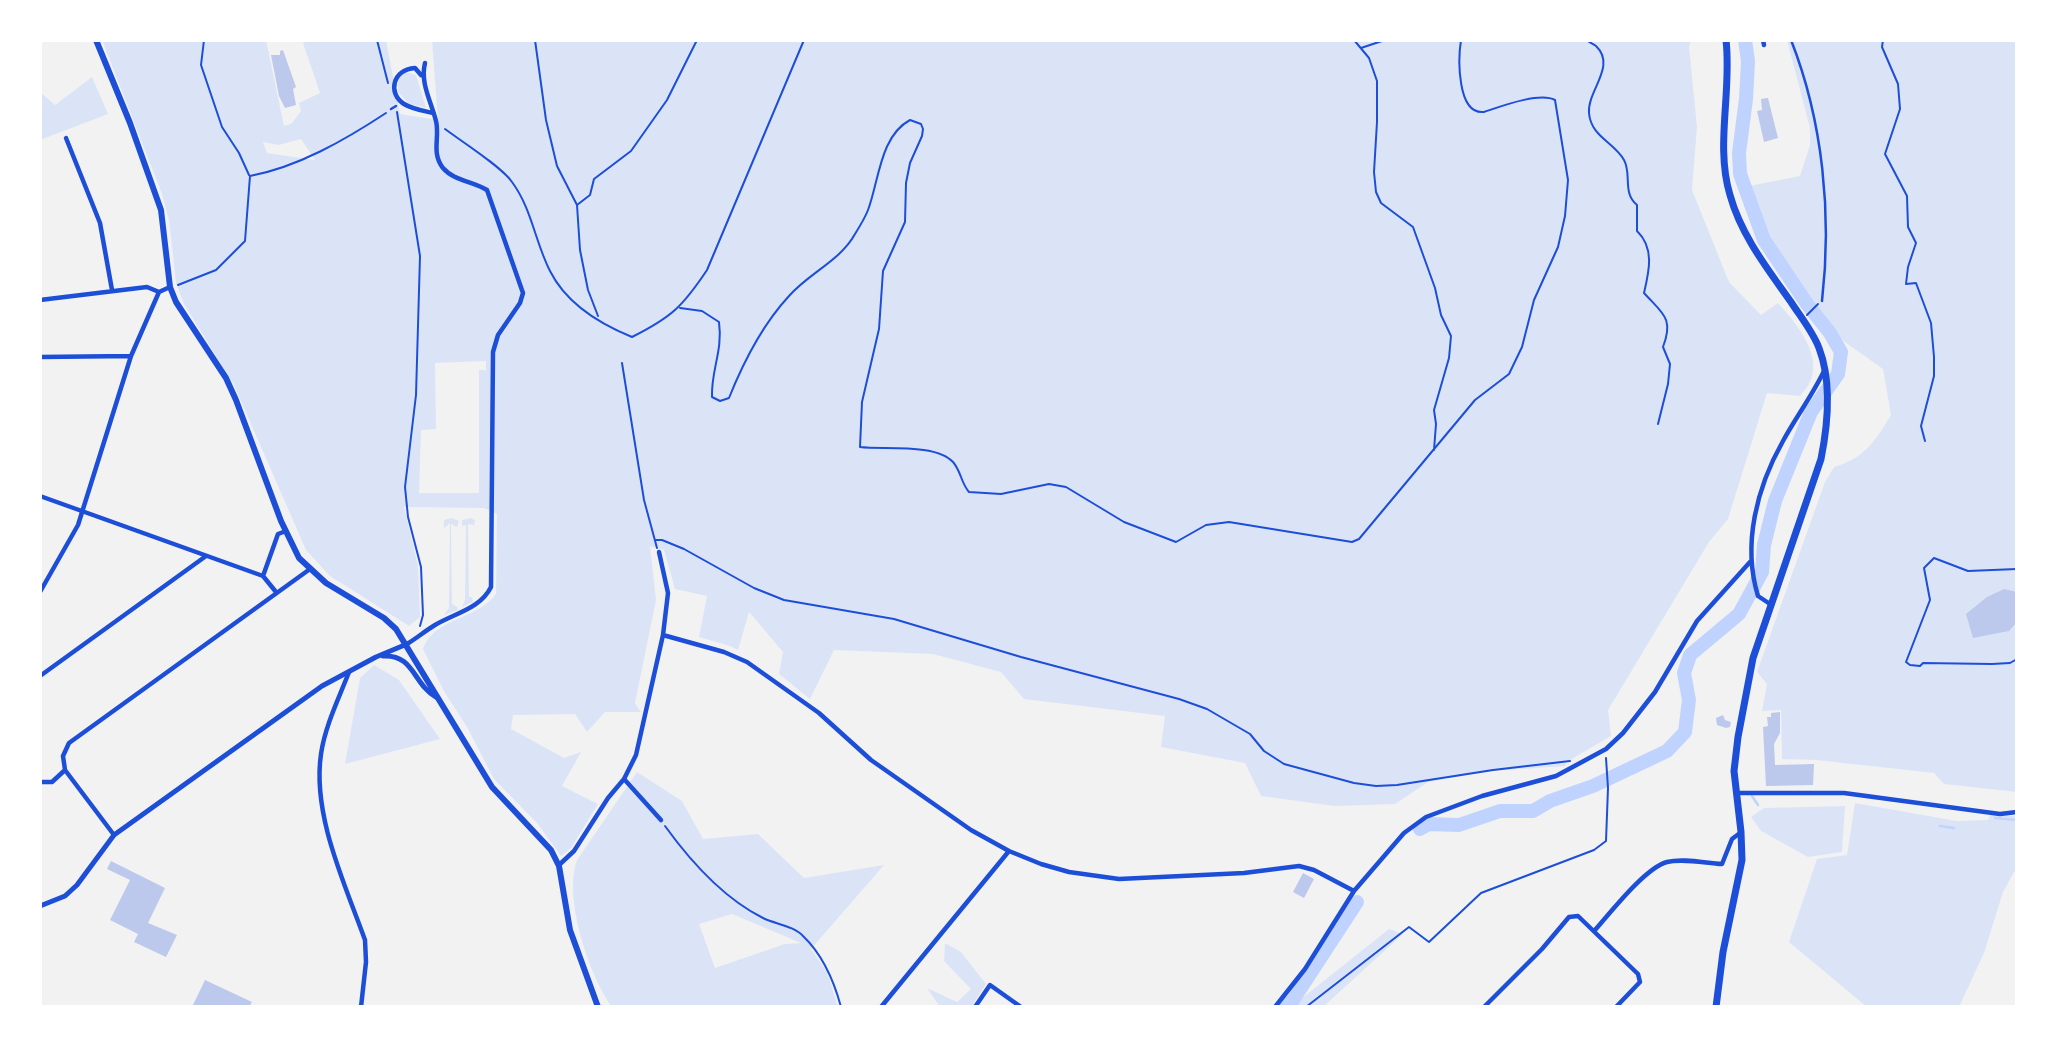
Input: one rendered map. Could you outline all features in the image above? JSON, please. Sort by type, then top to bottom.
[{"type":"main road","points":[[96,40],[130,122],[161,210],[170,287],[176,302],[226,379],[236,400],[299,558],[326,583],[384,618],[396,629],[492,787],[541,838],[558,866],[570,930],[598,1007]]},
{"type":"main road","points":[[1716,1007],[1723,952],[1742,860],[1734,764],[1738,737],[1753,658],[1821,459],[1828,411],[1819,348],[1743,231],[1729,193],[1724,154],[1729,63],[1726,40]]},
{"type":"street","points":[[422,75],[425,62]]},
{"type":"street","points":[[40,906],[65,896],[77,885],[114,835],[322,686],[407,644],[438,623],[474,606],[486,597],[491,587],[493,352],[498,335],[520,303],[523,293],[487,190],[478,184],[454,177],[442,167],[435,149],[436,123],[422,75],[415,68],[405,69],[396,77],[394,85],[400,100],[406,106],[433,113]]},
{"type":"street","points":[[66,138],[100,223],[112,290]]},
{"type":"street","points":[[40,300],[147,287],[159,292]]},
{"type":"street","points":[[40,592],[78,525],[131,356],[159,292],[170,287]]},
{"type":"street","points":[[40,357],[131,356]]},
{"type":"street","points":[[1770,604],[1758,596],[1752,573],[1750,562],[1754,517],[1763,483],[1782,442],[1824,375]]},
{"type":"street","points":[[40,496],[263,576],[276,592]]},
{"type":"street","points":[[263,576],[278,534],[286,531]]},
{"type":"street","points":[[558,866],[574,850],[608,798],[624,779],[636,755],[663,635],[668,593],[659,552]]},
{"type":"street","points":[[40,676],[206,556]]},
{"type":"street","points":[[1275,1007],[1305,969],[1354,891],[1404,833],[1426,817],[1482,796],[1556,776],[1606,749],[1623,733],[1655,692],[1697,621],[1750,562]]},
{"type":"street","points":[[114,835],[65,770],[63,756],[69,743],[310,569]]},
{"type":"street","points":[[663,635],[724,652],[747,662],[819,713],[871,760],[971,830],[1009,851],[1041,864],[1069,872],[1119,879],[1244,873],[1299,866],[1314,870],[1354,891]]},
{"type":"street","points":[[376,657],[386,655],[403,660],[411,667],[425,690],[436,696]]},
{"type":"street","points":[[349,672],[321,753],[320,788],[324,818],[365,940],[366,962],[360,1007]]},
{"type":"street","points":[[40,782],[52,782],[65,770]]},
{"type":"street","points":[[624,779],[661,820]]},
{"type":"street","points":[[1736,793],[1844,793],[2000,814],[2017,812]]},
{"type":"street","points":[[1595,930],[1643,878],[1663,863],[1677,861],[1722,864],[1732,839],[1741,832]]},
{"type":"street","points":[[881,1007],[1009,851]]},
{"type":"street","points":[[1484,1007],[1542,949],[1569,917],[1578,916],[1638,974],[1640,982],[1616,1007]]},
{"type":"street","points":[[975,1007],[990,985],[1021,1007]]},
{"type":"lane","points":[[1791,40],[1802,68],[1823,184],[1826,250],[1822,301]]},
{"type":"lane","points":[[391,109],[396,106]]},
{"type":"path","points":[[170,287],[216,270],[245,241],[250,176],[222,127],[201,65],[204,40]]},
{"type":"path","points":[[377,40],[387,83]]},
{"type":"path","points":[[535,40],[546,120],[557,166],[577,205],[580,250],[588,290],[599,319]]},
{"type":"path","points":[[577,205],[590,195],[594,179],[631,151],[667,100],[697,40]]},
{"type":"path","points":[[436,123],[511,180],[525,203],[549,270],[561,290],[574,303],[632,337],[656,325],[680,308],[707,270],[804,40]]},
{"type":"path","points":[[1354,40],[1368,58],[1377,80],[1374,172],[1376,192],[1381,203],[1413,227],[1435,288],[1441,315],[1451,336],[1449,358],[1434,410],[1434,451]]},
{"type":"path","points":[[1360,48],[1385,40]]},
{"type":"path","points":[[680,308],[702,311],[719,322],[722,340],[711,386],[712,397],[720,401],[729,398],[759,338],[789,295],[831,262],[853,238],[868,211],[879,167],[888,147],[901,125],[911,120],[921,124],[922,136],[910,163],[906,183],[905,222],[883,271],[879,329],[862,402],[860,447],[913,447],[946,456],[957,467],[963,485],[969,492],[992,495],[1049,484],[1066,487],[1124,522],[1176,542],[1206,525],[1229,522],[1352,542],[1359,539],[1475,400],[1509,374],[1525,339],[1534,300],[1558,247],[1568,191],[1555,100],[1545,97],[1533,99],[1478,113],[1470,109],[1463,95],[1461,40]]},
{"type":"path","points":[[1587,40],[1596,46],[1603,58],[1604,68],[1591,99],[1589,114],[1599,138],[1612,145],[1626,162],[1626,183],[1631,200],[1637,205],[1637,231],[1645,239],[1650,260],[1644,293],[1668,319],[1669,332],[1663,347],[1670,364],[1658,424]]},
{"type":"path","points":[[1883,40],[1882,47],[1898,84],[1900,109],[1885,154],[1907,196],[1908,228],[1916,243],[1906,284],[1916,283],[1931,323],[1934,376],[1922,416],[1921,426],[1925,441]]},
{"type":"path","points":[[396,106],[420,256],[416,395],[405,487],[408,517],[421,567],[423,615],[419,628]]},
{"type":"path","points":[[250,176],[274,172],[324,149],[391,109]]},
{"type":"path","points":[[1807,315],[1816,306]]},
{"type":"path","points":[[622,363],[644,500],[659,552]]},
{"type":"path","points":[[655,540],[684,549],[754,588],[784,600],[894,619],[1033,660],[1179,698],[1207,709],[1250,734],[1264,751],[1283,764],[1354,783],[1386,786],[1576,760],[1580,764]]},
{"type":"path","points":[[2017,569],[1968,571],[1934,558],[1924,568],[1930,600],[1906,662],[1920,666],[1923,663],[2010,663],[2017,659]]},
{"type":"path","points":[[1306,1007],[1409,927],[1429,942],[1481,892],[1594,850],[1606,841],[1606,749]]},
{"type":"path","points":[[661,820],[689,860],[725,892],[762,918],[802,934],[828,969],[841,1007]]},
{"type":"shaded area","points":[[102,40],[266,40],[284,126],[291,124],[301,111],[299,103],[320,93],[303,43],[307,40],[386,40],[400,114],[438,120],[432,40],[1691,40],[1689,47],[1697,127],[1692,190],[1729,282],[1761,315],[1778,303],[1805,339],[1813,361],[1813,371],[1809,384],[1800,396],[1767,393],[1728,519],[1709,542],[1608,710],[1611,736],[1565,763],[1566,766],[1490,771],[1428,782],[1395,804],[1334,806],[1261,796],[1245,763],[1161,747],[1165,716],[1024,699],[1001,672],[933,654],[834,650],[810,699],[779,674],[783,652],[749,612],[738,650],[699,637],[707,596],[675,589],[664,550],[650,546],[656,600],[635,703],[641,712],[605,712],[587,732],[575,714],[513,715],[511,729],[564,758],[581,752],[562,786],[598,804],[571,848],[561,856],[537,823],[494,779],[423,649],[436,631],[488,603],[496,594],[497,514],[484,508],[404,507],[418,566],[420,617],[409,626],[330,576],[306,550],[234,385],[184,304],[176,283],[169,220],[162,194]],"holes":[[[301,139],[315,160],[267,153],[263,142],[279,145]],[[486,361],[486,370],[479,370],[479,493],[419,493],[421,430],[436,429],[435,363]]]},
{"type":"shaded area","points":[[1787,40],[2017,40],[2017,792],[1944,784],[1934,773],[1816,760],[1782,759],[1781,710],[1762,711],[1767,684],[1757,672],[1825,482],[1834,467],[1853,459],[1868,447],[1891,415],[1883,369],[1818,323],[1759,236],[1739,188],[1800,176],[1810,145],[1810,128]]},
{"type":"shaded area","points":[[406,72],[416,75],[426,108],[409,104],[398,92],[398,76]]},
{"type":"shaded area","points":[[92,77],[108,114],[40,140],[40,92],[55,105]]},
{"type":"shaded area","points":[[452,518],[459,521],[457,527],[451,524],[452,604],[458,610],[444,615],[449,608],[450,523],[444,528],[444,520]]},
{"type":"shaded area","points":[[462,520],[475,520],[474,525],[468,524],[469,597],[472,597],[473,602],[462,607],[465,600],[466,525],[462,526]]},
{"type":"shaded area","points":[[374,665],[399,680],[440,739],[345,764],[360,678]]},
{"type":"shaded area","points":[[637,772],[682,801],[703,839],[758,834],[804,878],[884,865],[811,949],[827,972],[838,1007],[612,1007],[587,956],[576,915],[573,894],[577,860]],"holes":[[[732,914],[801,943],[785,944],[715,968],[699,924]]]},
{"type":"shaded area","points":[[1855,803],[1957,821],[1988,820],[1990,815],[2017,816],[2017,872],[2014,872],[2003,892],[1984,953],[1959,1007],[1867,1007],[1789,942],[1817,859],[1847,855]]},
{"type":"shaded area","points":[[1845,806],[1842,852],[1808,857],[1761,831],[1751,817],[1764,808]]},
{"type":"shaded area","points":[[1389,929],[1403,934],[1323,1007],[1291,1007]]},
{"type":"shaded area","points":[[945,943],[961,952],[986,984],[971,1007],[940,1007],[927,988],[957,1002],[971,989],[944,961]]},
{"type":"building","points":[[283,50],[296,87],[293,89],[296,105],[285,108],[279,96],[271,55],[280,55]]},
{"type":"building","points":[[1768,98],[1778,138],[1764,142],[1757,111],[1762,110],[1761,99]]},
{"type":"building","points":[[2004,589],[2017,592],[2017,622],[2009,631],[1973,638],[1966,614],[1987,597]]},
{"type":"building","points":[[1780,712],[1780,733],[1774,744],[1775,765],[1814,764],[1813,785],[1766,786],[1763,727],[1768,726],[1767,717],[1771,717],[1771,713]]},
{"type":"building","points":[[1723,715],[1725,720],[1731,722],[1730,727],[1717,725],[1716,718]]},
{"type":"building","points":[[111,861],[165,888],[148,923],[177,935],[166,957],[134,942],[138,934],[110,920],[130,880],[107,869]]},
{"type":"building","points":[[1303,873],[1314,879],[1304,898],[1293,892]]},
{"type":"building","points":[[205,980],[252,1002],[249,1007],[192,1007]]},
{"type":"waterway","points":[[1420,829],[1429,824],[1459,825],[1500,811],[1533,811],[1550,801],[1593,786],[1667,751],[1685,732],[1689,700],[1684,673],[1690,655],[1739,614],[1762,572],[1764,545],[1775,501],[1811,412],[1838,374],[1841,352],[1764,240],[1740,174],[1739,153],[1748,61],[1745,40]]},
{"type":"waterway","points":[[1752,796],[1758,805]]},
{"type":"waterway","points":[[1995,818],[2017,820]]},
{"type":"waterway","points":[[1940,826],[1954,828]]},
{"type":"waterway","points":[[1285,1007],[1293,1000],[1357,902]]}]
